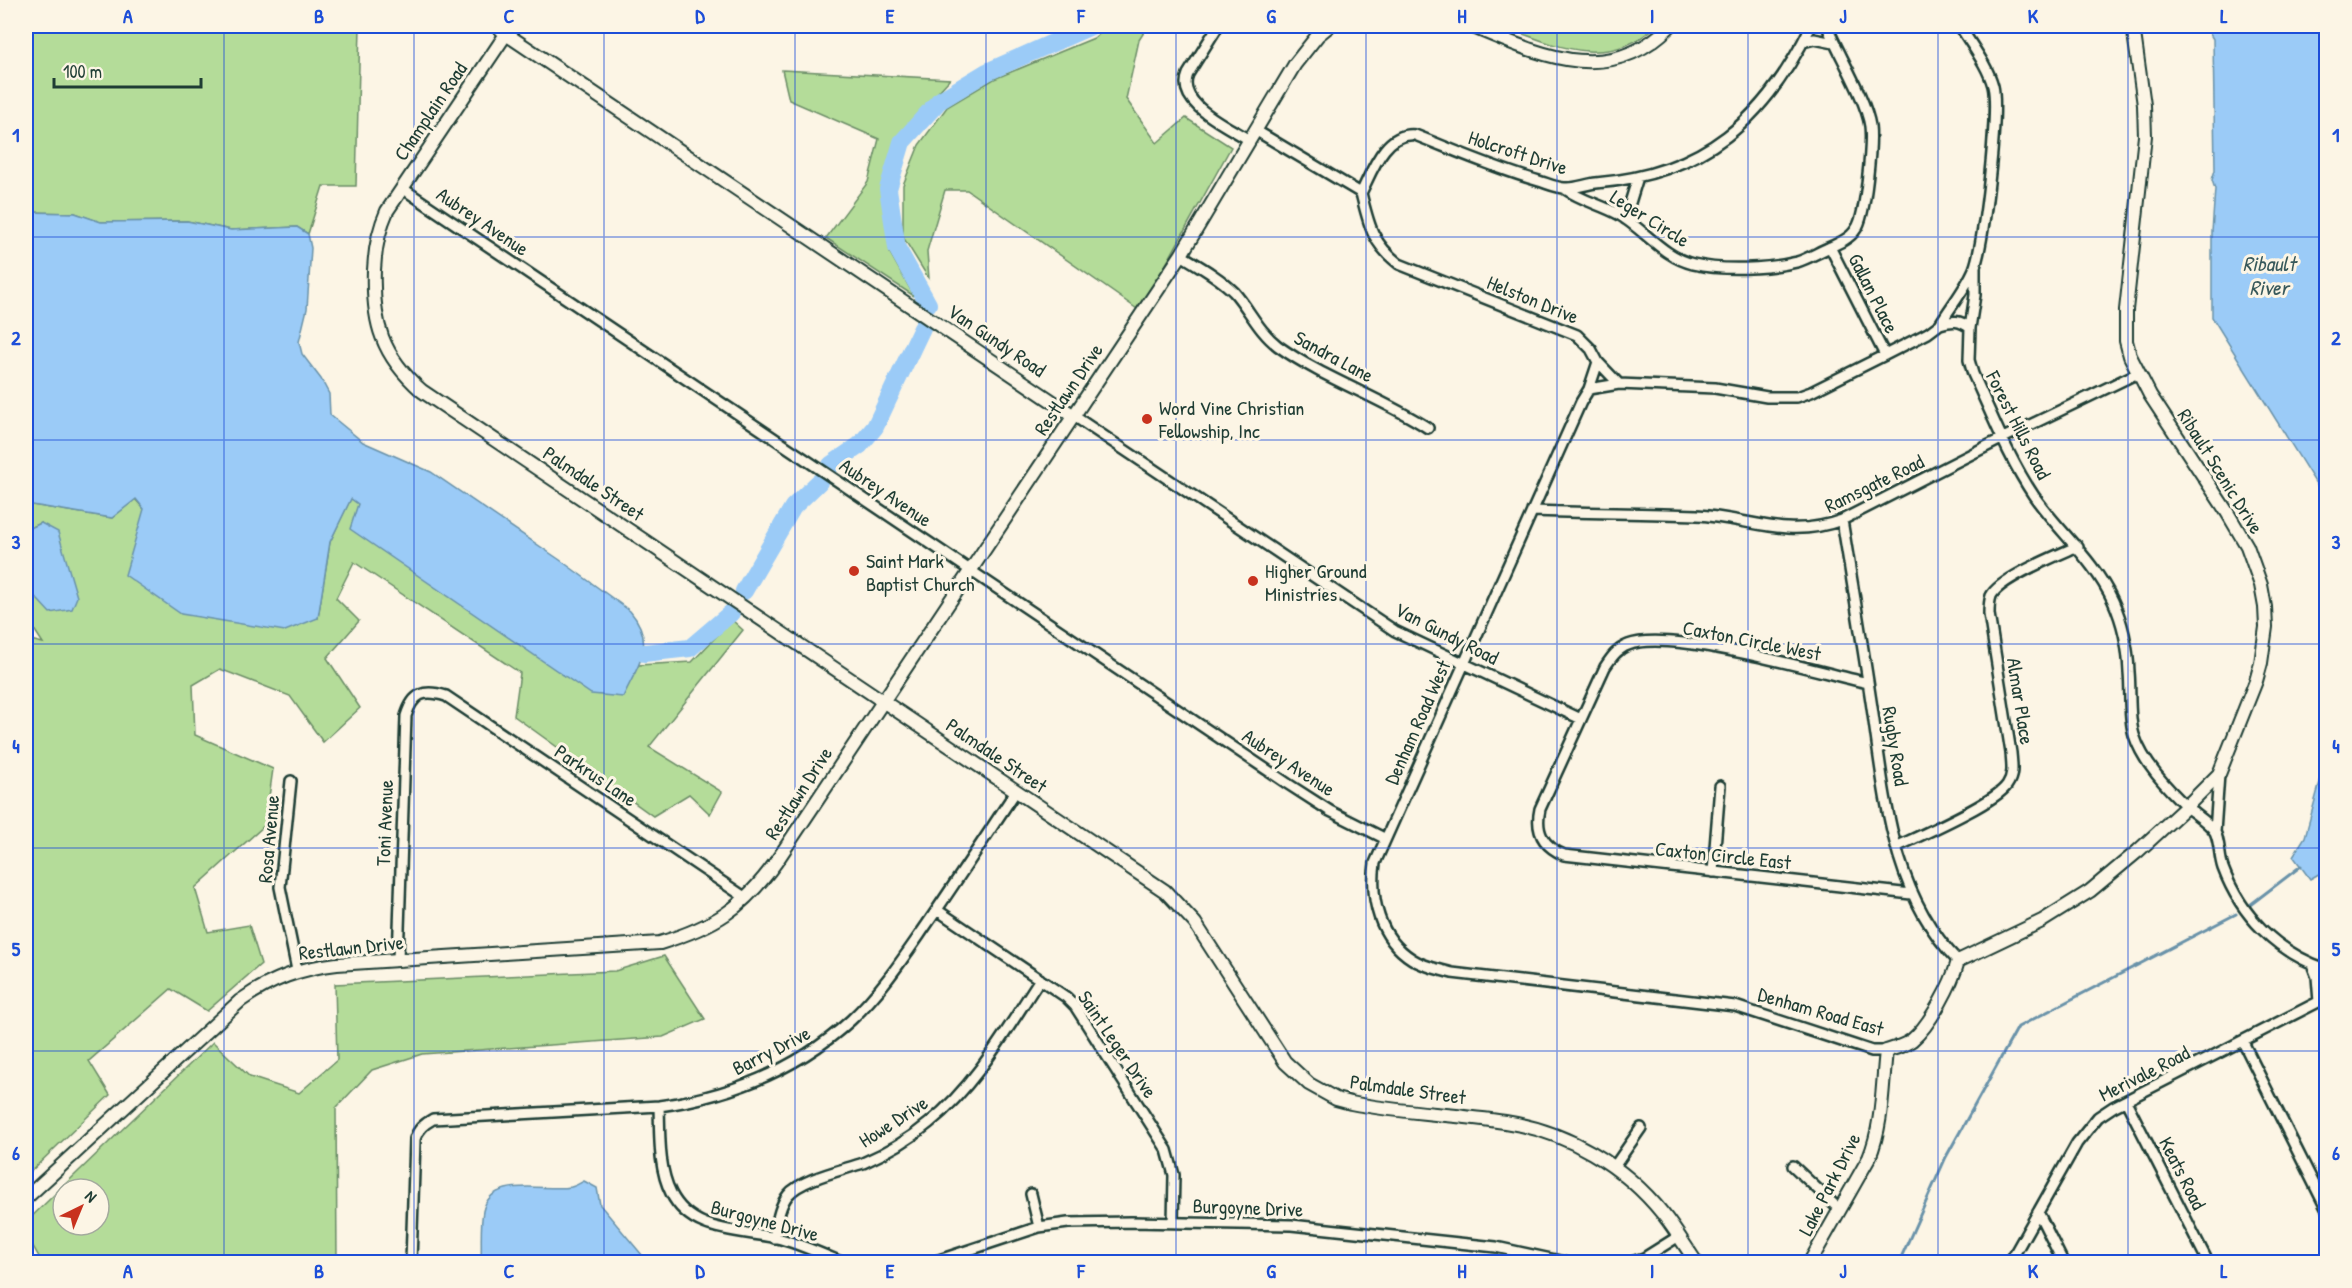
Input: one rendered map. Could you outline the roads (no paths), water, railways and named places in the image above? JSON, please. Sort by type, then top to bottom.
[{"type":"street","points":[[1218,26],[1186,80],[1186,92],[1196,106],[1361,193]]},
{"type":"street","name":"Restlawn Drive","points":[[26,1198],[240,1001],[266,984],[297,970],[338,964],[660,943],[721,919],[746,898],[776,862],[1181,255],[1295,64],[1318,35],[1329,26]]},
{"type":"street","points":[[1471,26],[1544,55],[1581,62],[1619,58],[1650,43],[1670,26]]},
{"type":"street","name":"Holcroft Drive","points":[[1361,193],[1387,146],[1394,139],[1408,134],[1517,175],[1565,189],[1638,177],[1664,170],[1696,157],[1733,132],[1765,101],[1782,80],[1810,26]]},
{"type":"street","name":"Leger Circle","points":[[1565,189],[1581,200],[1625,219],[1669,253],[1692,264],[1741,267],[1790,263],[1800,261],[1830,247],[1852,234],[1861,222],[1870,126],[1864,107],[1827,26]]},
{"type":"street","points":[[1940,324],[1975,267],[1981,240],[1995,99],[1990,76],[1960,26]]},
{"type":"street","name":"Ribault Scenic Drive","points":[[2133,26],[2144,105],[2145,136],[2126,324],[2130,356],[2138,373],[2247,546],[2261,585],[2266,627],[2256,681],[2219,774],[2187,806]]},
{"type":"street","name":"Champlain Road","points":[[402,188],[505,28]]},
{"type":"street","name":"Van Gundy Road","points":[[505,28],[1074,416],[1395,631],[1581,719]]},
{"type":"street","points":[[1803,42],[1814,39],[1834,43]]},
{"type":"street","points":[[1625,219],[1638,177]]},
{"type":"street","name":"Aubrey Avenue","points":[[402,188],[1288,784],[1330,811],[1384,838]]},
{"type":"street","name":"Palmdale Street","points":[[402,188],[387,211],[378,236],[374,293],[378,327],[389,353],[409,379],[422,391],[1165,891],[1176,900],[1195,923],[1285,1062],[1309,1084],[1336,1099],[1367,1106],[1506,1122],[1530,1127],[1578,1145],[1614,1167],[1650,1199],[1679,1236],[1696,1263]]},
{"type":"street","name":"Helston Drive","points":[[1361,193],[1370,228],[1375,238],[1381,248],[1399,264],[1577,335],[1619,384]]},
{"type":"street","name":"Gallan Place","points":[[1830,247],[1885,355]]},
{"type":"street","name":"Sandra Lane","points":[[1181,255],[1233,292],[1275,344],[1304,363],[1404,413],[1428,428]]},
{"type":"street","name":"Forest Hills Road","points":[[1975,267],[1975,295],[1970,328],[1969,360],[1973,374],[2028,486],[2044,510],[2078,546],[2105,586],[2121,623],[2128,653],[2131,720],[2139,748],[2160,777],[2187,806]]},
{"type":"street","points":[[1598,362],[1589,389],[1619,384],[1715,388],[1767,397],[1797,397],[1885,355],[1950,320],[1961,321],[1970,328]]},
{"type":"street","name":"Ramsgate Road","points":[[1532,511],[1698,515],[1788,530],[1815,528],[1842,520],[2003,438],[2138,373]]},
{"type":"street","name":"Denham Road West","points":[[1377,912],[1372,881],[1375,863],[1384,838],[1581,402],[1589,389]]},
{"type":"street","name":"Rugby Road","points":[[1842,520],[1896,847],[1911,894],[1943,946],[1958,961]]},
{"type":"street","name":"Almar Place","points":[[1896,847],[1995,797],[2008,784],[2013,767],[1989,603],[1996,589],[2008,580],[2078,546]]},
{"type":"street","name":"Caxton Circle West","points":[[1539,835],[1537,822],[1540,809],[1605,667],[1612,656],[1629,645],[1674,642],[1711,647],[1868,683]]},
{"type":"street","name":"Parkrus Lane","points":[[422,693],[434,692],[446,696],[746,898]]},
{"type":"street","name":"Toni Avenue","points":[[398,960],[406,716],[409,706],[422,693]]},
{"type":"street","points":[[2219,774],[2215,832],[2222,866],[2229,882],[2249,917],[2272,938],[2312,964],[2326,969]]},
{"type":"street","name":"Rosa Avenue","points":[[291,781],[280,887],[297,970]]},
{"type":"street","points":[[1713,872],[1720,786]]},
{"type":"street","name":"Barry Drive","points":[[411,1263],[415,1139],[421,1128],[433,1119],[659,1106],[690,1102],[730,1091],[765,1077],[814,1050],[852,1019],[893,974],[1016,791]]},
{"type":"street","points":[[1958,961],[2042,921],[2090,891],[2131,858],[2187,806],[2215,832]]},
{"type":"street","name":"Caxton Circle East","points":[[1539,835],[1554,851],[1564,855],[1911,894]]},
{"type":"street","name":"Saint Leger Drive","points":[[936,910],[1040,979],[1075,1006],[1167,1150],[1174,1175],[1173,1222]]},
{"type":"street","name":"Denham Road East","points":[[1377,912],[1382,926],[1401,951],[1424,965],[1443,970],[1735,1006],[1872,1051],[1886,1051],[1910,1042],[1919,1033],[1954,974],[1958,961]]},
{"type":"street","points":[[2312,964],[2323,1000]]},
{"type":"street","name":"Howe Drive","points":[[774,1238],[783,1204],[795,1188],[865,1162],[892,1148],[929,1123],[949,1105],[982,1066],[1040,979]]},
{"type":"street","name":"Merivale Road","points":[[2010,1263],[2087,1129],[2098,1117],[2323,1000]]},
{"type":"street","points":[[2243,1042],[2326,1208]]},
{"type":"street","name":"Lake Park Drive","points":[[1810,1263],[1875,1143],[1879,1129],[1886,1051]]},
{"type":"street","name":"Keats Road","points":[[2126,1101],[2208,1263]]},
{"type":"street","name":"Burgoyne Drive","points":[[659,1106],[664,1176],[670,1193],[681,1208],[699,1222],[724,1231],[774,1238],[803,1246],[841,1263]]},
{"type":"street","points":[[1614,1167],[1641,1128]]},
{"type":"street","points":[[1793,1166],[1840,1210]]},
{"type":"street","points":[[1031,1194],[1039,1227]]},
{"type":"street","points":[[2038,1212],[2063,1263]]},
{"type":"street","name":"Burgoyne Drive","points":[[933,1263],[1039,1227],[1068,1223],[1173,1222],[1291,1225],[1496,1247],[1565,1263]]},
{"type":"street","points":[[1632,1263],[1679,1236]]},
{"type":"water","name":"Ribault River","points":[[2205,26],[2326,26],[2326,500],[2212,317],[2212,232],[2215,189],[2212,180],[2215,170],[2213,39]]},
{"type":"water","points":[[26,212],[75,213],[101,222],[187,221],[231,230],[297,227],[308,234],[311,248],[307,309],[299,342],[302,354],[329,394],[330,415],[363,442],[431,472],[630,611],[638,623],[644,644],[639,664],[623,697],[591,694],[350,529],[358,504],[351,499],[330,542],[318,618],[285,631],[181,614],[125,575],[144,509],[136,499],[112,518],[26,504]]},
{"type":"water","points":[[41,523],[58,532],[77,597],[72,609],[50,613],[26,587],[26,530]]},
{"type":"water","points":[[2326,760],[2326,870],[2310,879],[2293,856],[2305,837]]},
{"type":"water","points":[[584,1181],[597,1188],[600,1205],[648,1262],[481,1262],[483,1211],[488,1200],[496,1192],[520,1187],[571,1187]]},
{"type":"waterway","points":[[928,304],[897,248],[888,189],[902,142],[939,101],[987,72],[1091,26]]},
{"type":"waterway","points":[[831,465],[860,445],[875,427],[922,328]]},
{"type":"waterway","points":[[744,591],[793,507],[819,482]]},
{"type":"waterway","points":[[644,653],[690,648],[731,613]]},
{"type":"waterway","points":[[2250,905],[2301,866]]},
{"type":"waterway","points":[[1899,1262],[1946,1157],[2018,1027],[2236,914]]},
{"type":"place","name":"Word Vine Christian Fellowship, Inc","points":[[1147,419]]},
{"type":"place","name":"Saint Mark Baptist Church","points":[[854,571]]},
{"type":"place","name":"Higher Ground Ministries","points":[[1253,581]]}]
